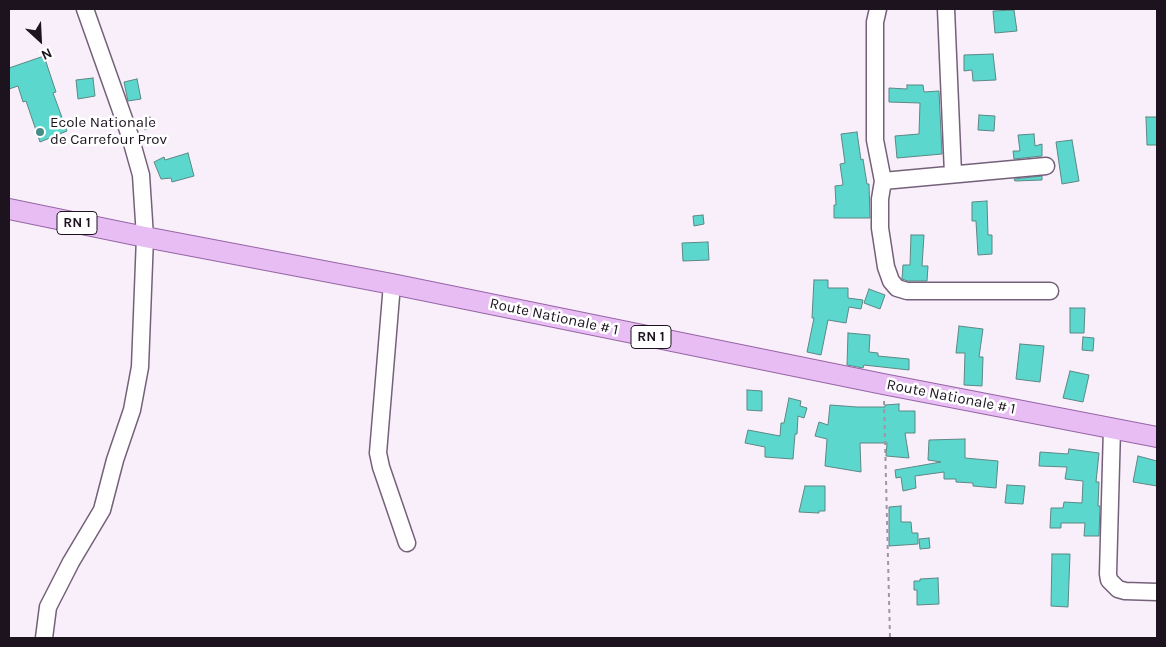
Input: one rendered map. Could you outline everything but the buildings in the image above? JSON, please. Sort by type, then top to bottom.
[{"type":"main road","name":"Route Nationale # 1","points":[[9,209],[1157,437]]},
{"type":"street","points":[[44,638],[48,607],[71,562],[102,510],[115,460],[132,410],[140,367],[145,237],[141,175],[130,136],[85,9]]},
{"type":"street","points":[[878,9],[875,22],[875,140],[883,181],[880,199],[880,228],[886,267],[891,281],[897,288],[907,291],[1050,291]]},
{"type":"street","points":[[946,9],[953,174]]},
{"type":"street","points":[[883,181],[1046,166]]},
{"type":"street","points":[[392,284],[378,453],[407,543]]},
{"type":"street","points":[[1112,428],[1109,580],[1118,589],[1125,591],[1157,592]]},
{"type":"path","points":[[883,384],[890,638]]},
{"type":"place","name":"Ecole Nationale de Carrefour Prov","points":[[40,132]]}]
